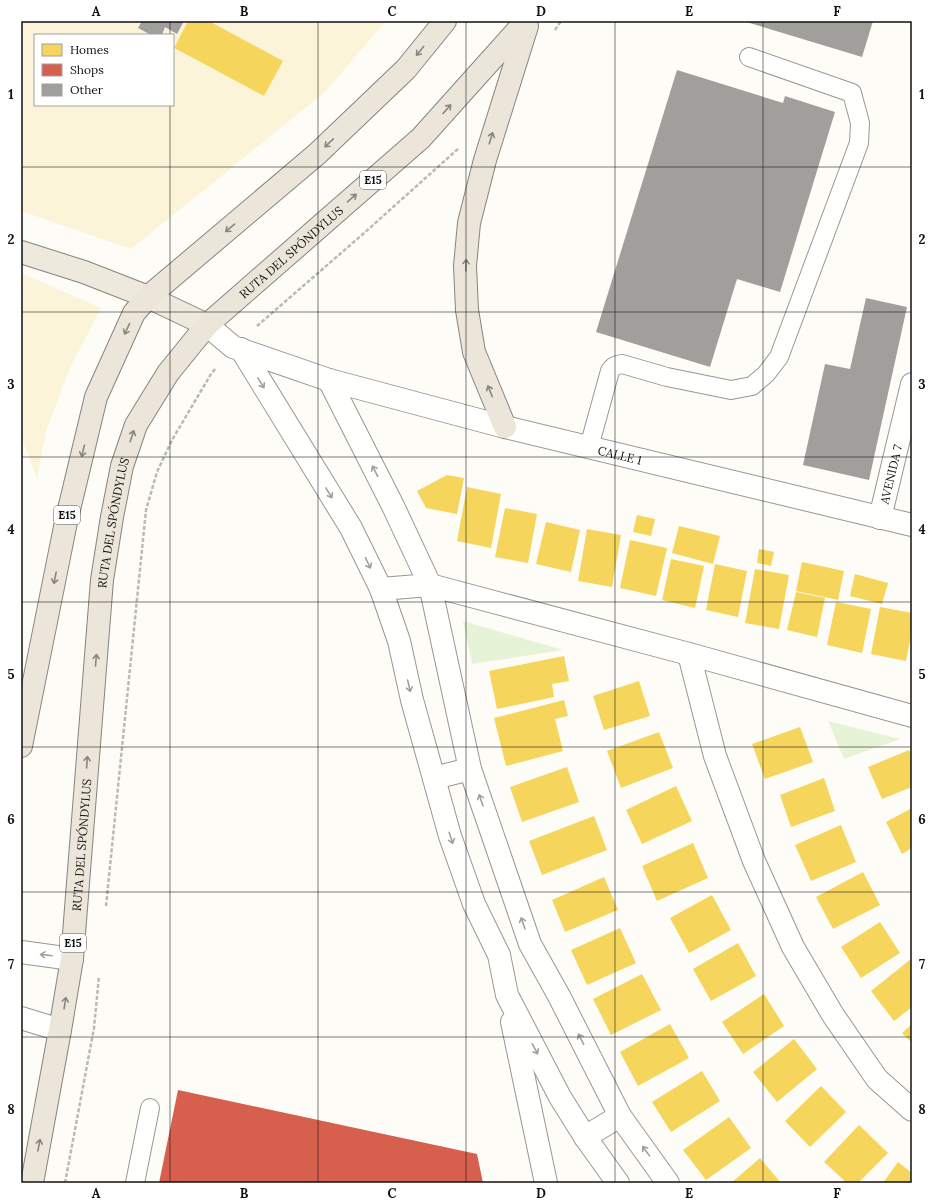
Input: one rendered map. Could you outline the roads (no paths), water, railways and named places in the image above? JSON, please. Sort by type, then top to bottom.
[{"type":"highway","name":"E15","points":[[21,746],[66,522],[96,396],[134,313],[148,298],[317,154],[406,69],[445,21]]},
{"type":"highway","name":"RUTA DEL SPÓNDYLUS","points":[[32,1183],[72,959],[102,580],[122,466],[136,424],[168,373],[207,325],[421,138],[527,21]]},
{"type":"highway","points":[[505,427],[474,352],[467,310],[466,266],[469,223],[503,99],[527,21]]},
{"type":"main road","points":[[21,252],[84,272],[148,298],[207,325]]},
{"type":"street","points":[[207,325],[237,348],[351,528],[381,589],[399,641],[412,700],[450,836],[474,904],[499,955],[546,1183]]},
{"type":"street","name":"CALLE 1","points":[[237,348],[329,380],[505,427],[912,526]]},
{"type":"street","points":[[329,380],[393,506],[430,585],[470,769],[530,944],[559,996],[620,1116],[668,1183]]},
{"type":"street","name":"AVENIDA 7","points":[[880,518],[912,384]]},
{"type":"street","points":[[381,589],[430,585],[689,654],[912,716]]},
{"type":"street","points":[[689,654],[715,756],[754,860],[793,947],[833,1015],[877,1079],[912,1110]]},
{"type":"street","points":[[434,778],[470,769]]},
{"type":"street","points":[[499,955],[530,944]]},
{"type":"street","points":[[21,952],[72,959]]},
{"type":"street","points":[[507,995],[560,1097],[585,1137],[618,1183]]},
{"type":"street","points":[[21,1018],[60,1030]]},
{"type":"street","points":[[585,1137],[620,1116]]},
{"type":"lane","points":[[589,447],[610,371],[612,367],[616,365],[622,364],[667,378],[731,390],[752,386],[766,374],[779,357],[859,143],[860,123],[852,93],[749,57]]},
{"type":"lane","points":[[135,1183],[150,1108]]}]
